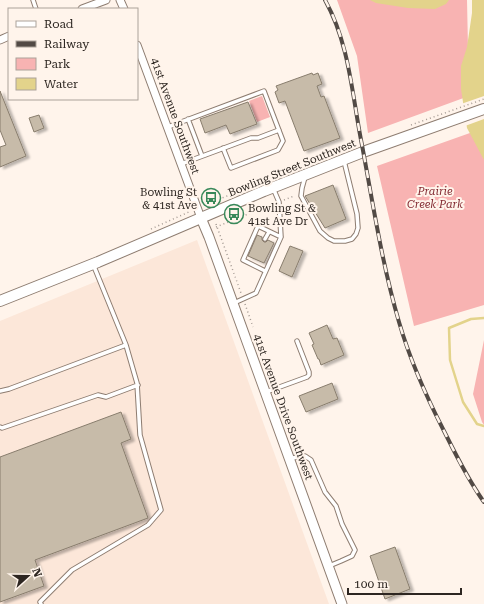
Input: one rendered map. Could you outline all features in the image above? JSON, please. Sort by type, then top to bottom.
[{"type":"main road","name":"Bowling Street Southwest","points":[[0,301],[93,264],[447,116],[484,109]]},
{"type":"street","points":[[85,8],[106,0]]},
{"type":"street","name":"41st Avenue Southwest","points":[[138,48],[201,218]]},
{"type":"street","name":"41st Avenue Drive Southwest","points":[[201,218],[342,604]]},
{"type":"lane","points":[[168,127],[264,91],[283,141],[278,150],[231,168],[223,148]]},
{"type":"lane","points":[[188,119],[202,156]]},
{"type":"lane","points":[[181,164],[251,138],[258,138],[279,130]]},
{"type":"lane","points":[[306,174],[301,196],[320,231],[334,241],[345,242],[352,239],[358,228],[357,214],[343,160]]},
{"type":"lane","points":[[233,304],[256,293],[281,237],[279,202],[272,188]]},
{"type":"lane","points":[[265,271],[243,260],[258,226],[281,237]]},
{"type":"lane","points":[[265,239],[269,232]]},
{"type":"lane","points":[[252,264],[255,259]]},
{"type":"lane","points":[[39,603],[72,570],[148,524],[161,510],[140,435],[138,385],[126,345],[93,264]]},
{"type":"lane","points":[[265,393],[309,375],[297,341]]},
{"type":"lane","points":[[0,391],[9,389],[126,345]]},
{"type":"lane","points":[[0,427],[2,428],[98,395],[106,397],[138,385]]},
{"type":"lane","points":[[289,459],[305,456],[312,460],[325,492],[336,506],[342,524],[355,550],[352,556],[328,566]]},
{"type":"path","points":[[447,116],[484,99]]},
{"type":"path","points":[[216,227],[294,196]]},
{"type":"path","points":[[216,224],[253,327]]},
{"type":"shaded area","points":[[197,240],[329,604],[0,604],[0,321]]},
{"type":"green space","points":[[337,0],[467,0],[469,96],[368,133],[357,56]]},
{"type":"green space","points":[[262,96],[270,117],[257,122],[249,101]]},
{"type":"green space","name":"Prairie Creek Park","points":[[484,128],[484,305],[414,326],[377,166]]},
{"type":"green space","points":[[484,340],[484,425],[473,394]]},
{"type":"water","points":[[370,0],[449,0],[446,4],[435,9],[408,8],[376,3]]},
{"type":"water","points":[[472,0],[484,0],[484,160],[467,128],[461,89],[461,66],[467,47],[472,13]]},
{"type":"pier","points":[[484,96],[484,119],[465,126],[461,104]]},
{"type":"building","points":[[312,73],[313,75],[318,73],[322,84],[317,86],[321,97],[324,96],[340,138],[304,151],[285,101],[279,103],[275,92],[278,90],[276,86]]},
{"type":"building","points":[[0,91],[26,156],[0,167],[0,147],[6,145],[0,130]]},
{"type":"building","points":[[248,102],[257,124],[230,134],[226,125],[205,133],[200,119]]},
{"type":"building","points":[[39,115],[44,128],[34,132],[29,118]]},
{"type":"building","points":[[333,185],[346,219],[325,228],[305,196]]},
{"type":"building","points":[[257,235],[262,237],[264,242],[268,240],[274,243],[264,263],[248,256]]},
{"type":"building","points":[[290,246],[303,251],[292,277],[279,271]]},
{"type":"building","points":[[327,325],[333,339],[337,338],[344,355],[321,365],[312,345],[314,344],[309,333]]},
{"type":"building","points":[[332,383],[338,399],[306,412],[299,396]]},
{"type":"building","points":[[121,412],[131,439],[121,443],[148,518],[35,560],[44,586],[0,602],[0,457]]},
{"type":"building","points":[[395,547],[410,589],[385,599],[370,556]]},
{"type":"waterway","points":[[484,318],[471,319],[449,328],[450,360],[463,402],[477,424],[484,426]]},
{"type":"railway","points":[[325,0],[340,35],[345,53],[383,256],[403,336],[419,378],[437,418],[462,467],[484,502]]},
{"type":"place","name":"Bowling St & 41st Ave","points":[[211,198]]},
{"type":"place","name":"Bowling St & 41st Ave Dr","points":[[234,214]]}]
